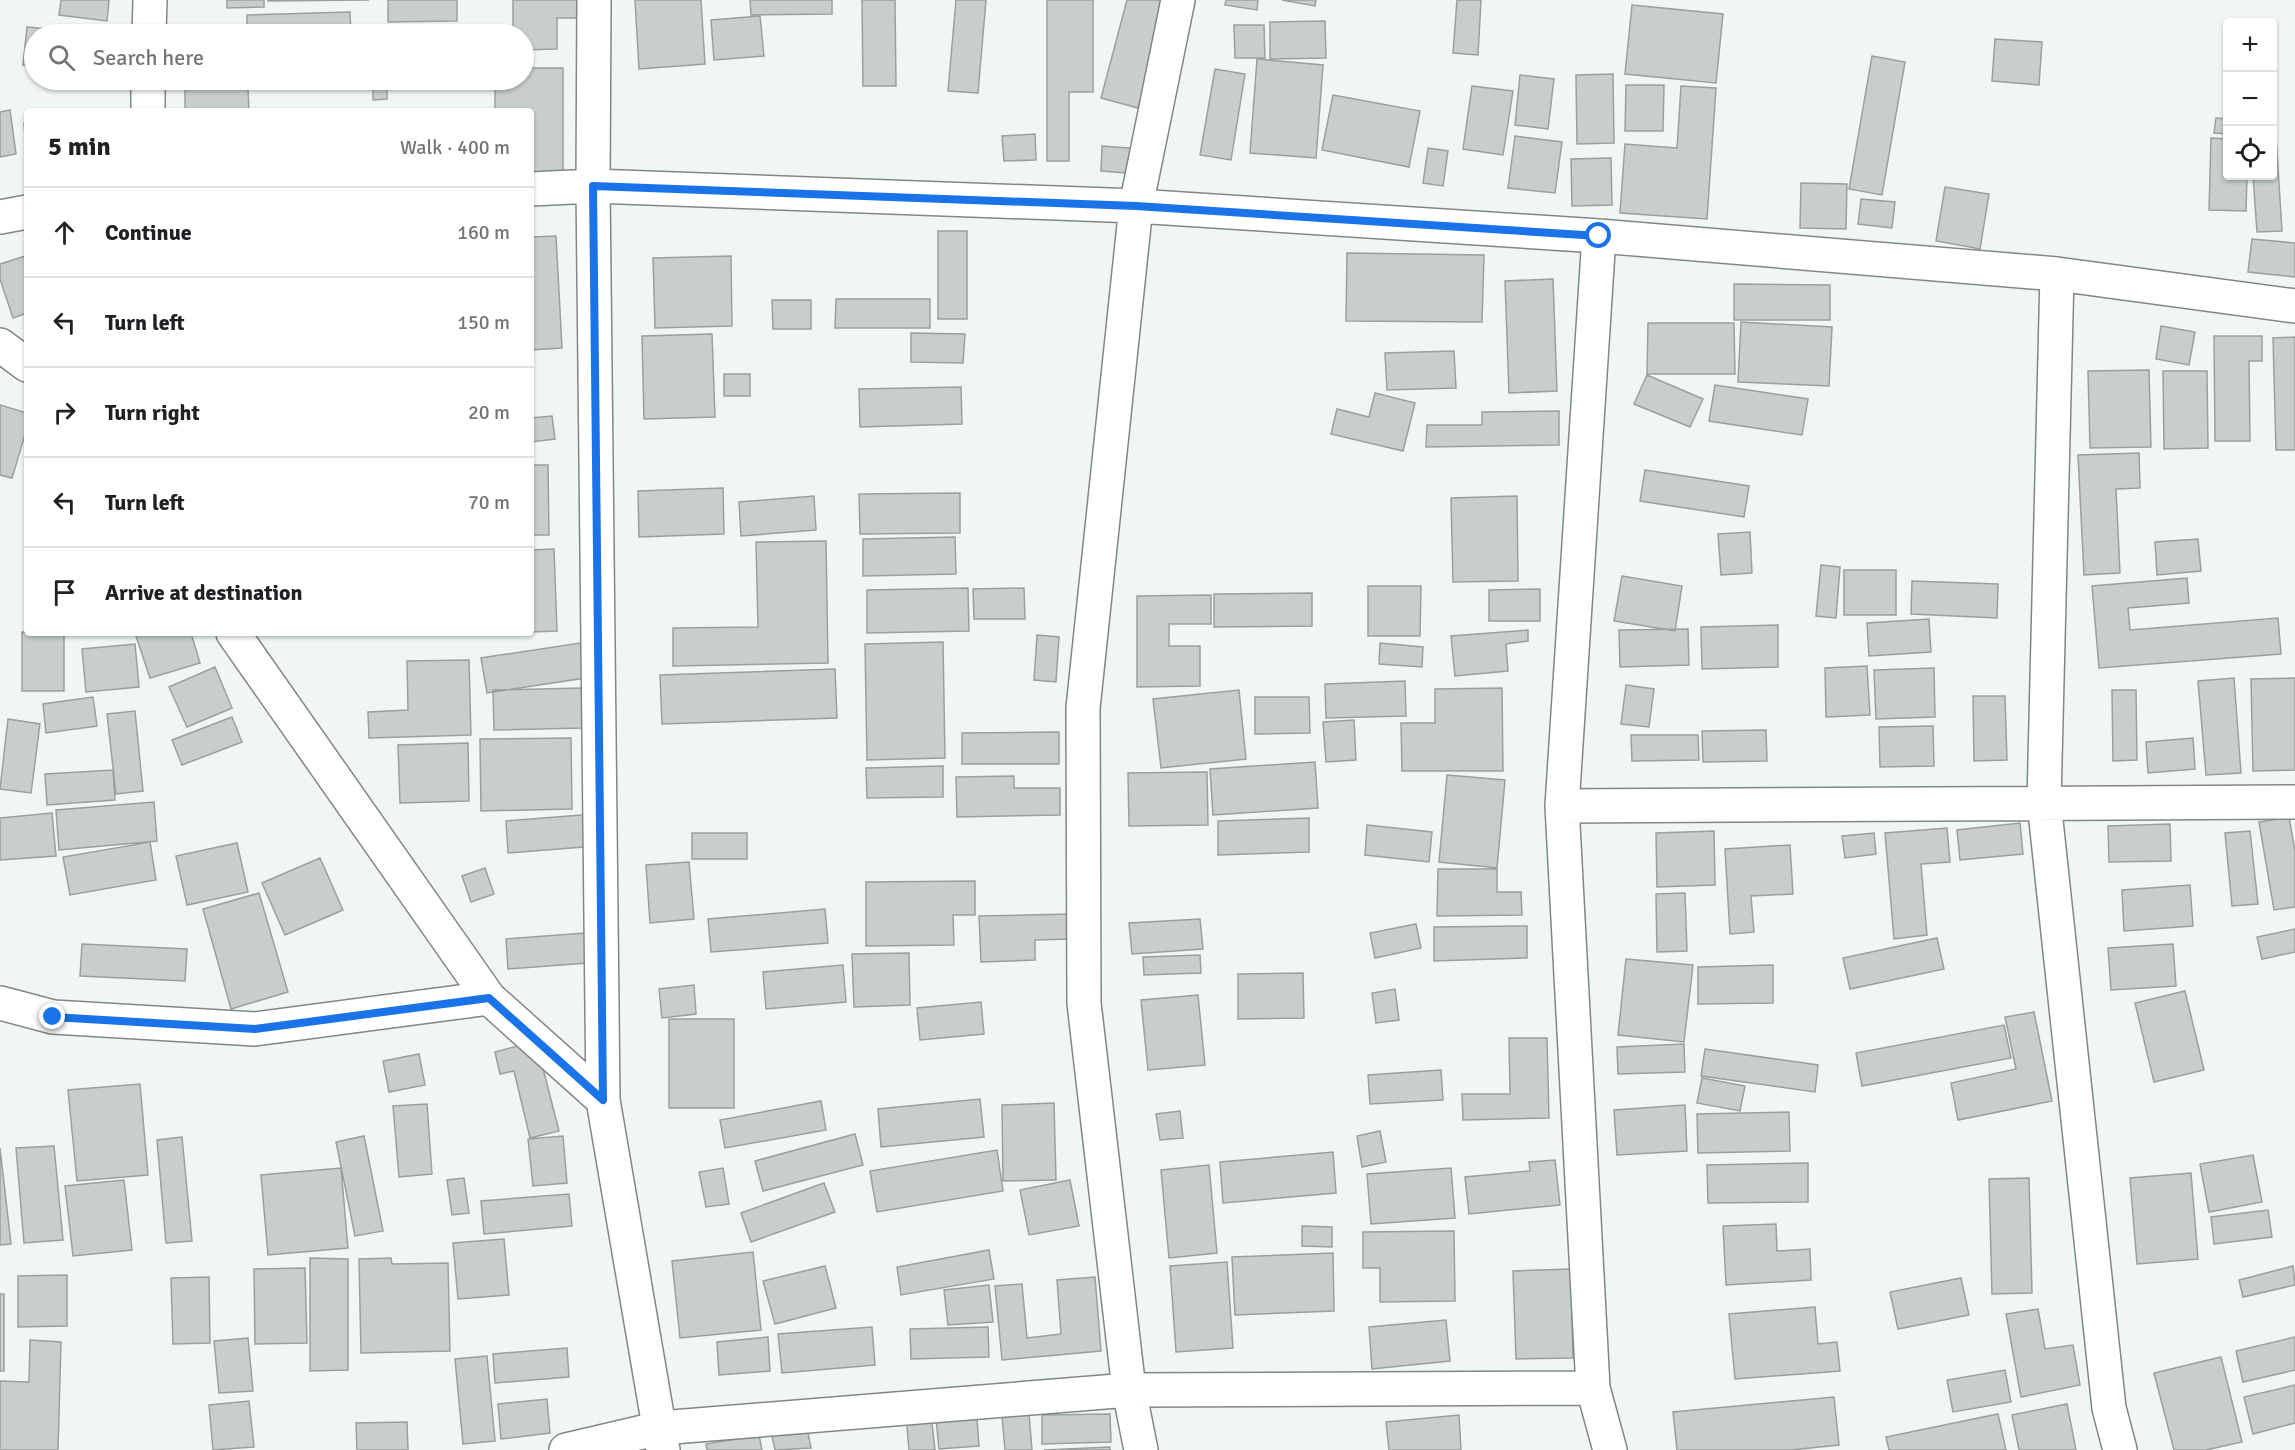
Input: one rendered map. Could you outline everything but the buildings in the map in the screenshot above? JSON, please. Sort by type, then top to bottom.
[{"type":"street","points":[[149,24],[150,0]]},
{"type":"street","points":[[594,0],[593,186],[603,1100],[662,1439]]},
{"type":"street","points":[[1140,1450],[1129,1390],[1084,1003],[1083,708],[1136,206],[1178,0]]},
{"type":"street","points":[[148,90],[148,108]]},
{"type":"street","points":[[534,189],[593,186],[1136,206],[1599,236],[2057,274],[2295,306]]},
{"type":"street","points":[[0,217],[24,213]]},
{"type":"street","points":[[1599,236],[1562,806],[1593,1388],[1610,1450]]},
{"type":"street","points":[[2057,274],[2044,802],[2109,1408],[2120,1450]]},
{"type":"street","points":[[0,345],[24,363]]},
{"type":"street","points":[[235,636],[489,998],[603,1100]]},
{"type":"street","points":[[1562,806],[2295,802]]},
{"type":"street","points":[[0,1003],[53,1017],[255,1029],[489,998]]},
{"type":"street","points":[[566,1450],[1129,1390],[1593,1388]]},
{"type":"route","points":[[53,1017],[255,1029],[489,998],[603,1100],[593,186],[1136,206],[1599,236]]}]
